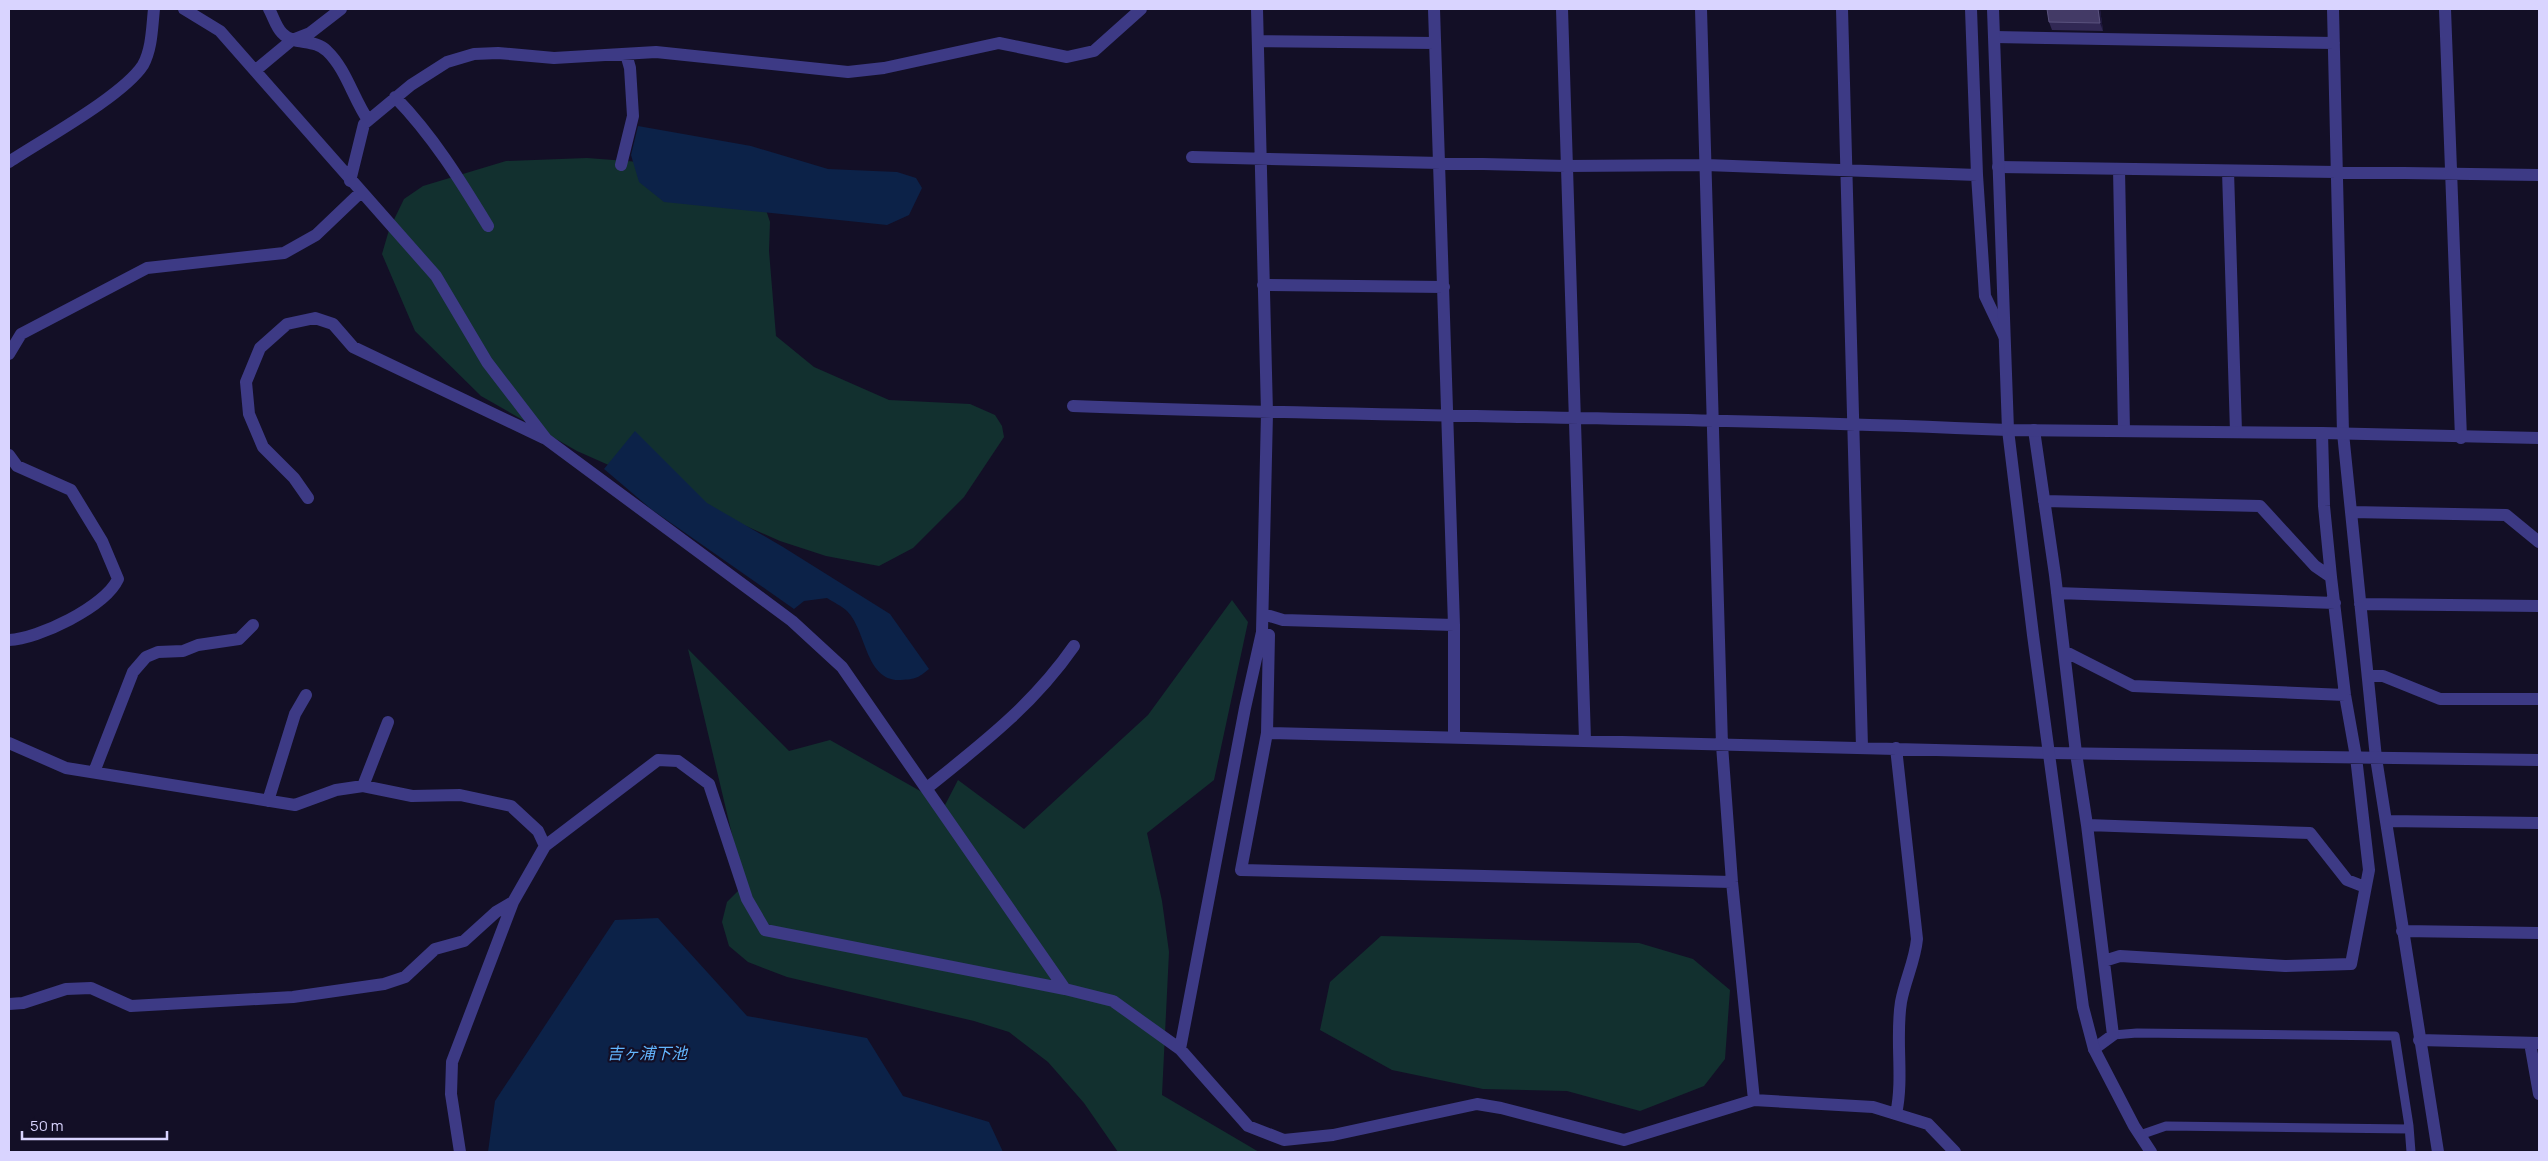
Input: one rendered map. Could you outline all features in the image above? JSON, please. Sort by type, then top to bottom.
[{"type":"street","points":[[9,162],[117,92],[143,65],[151,41],[154,9]]},
{"type":"street","points":[[184,9],[220,31],[256,70],[350,181],[436,276],[487,362],[546,439]]},
{"type":"street","points":[[269,9],[281,32],[292,40],[312,42],[326,50],[340,67],[368,120]]},
{"type":"street","points":[[256,70],[292,40],[310,33],[341,9]]},
{"type":"street","points":[[350,181],[364,124],[395,97],[447,62],[474,54],[498,53],[554,58],[656,52],[848,72],[884,68],[999,43],[1067,57],[1094,51],[1141,9]]},
{"type":"street","points":[[1180,1049],[1245,708],[1262,632],[1268,413],[1263,285],[1258,9]]},
{"type":"street","points":[[1434,9],[1454,625],[1454,738]]},
{"type":"street","points":[[1562,9],[1566,166],[1577,418],[1585,740]]},
{"type":"street","points":[[1701,9],[1722,745],[1732,882],[1754,1100]]},
{"type":"street","points":[[1842,9],[1848,171],[1862,747]]},
{"type":"street","points":[[1971,9],[1977,175],[1985,296],[2004,336]]},
{"type":"street","points":[[1994,9],[2008,430],[2033,635],[2083,1007],[2094,1049],[2140,1135],[2152,1152]]},
{"type":"street","points":[[2333,9],[2343,433],[2376,758],[2438,1152]]},
{"type":"street","points":[[2445,9],[2461,438]]},
{"type":"street","points":[[1995,37],[2334,43]]},
{"type":"street","points":[[1258,41],[1435,43]]},
{"type":"street","points":[[621,165],[633,116],[630,68],[626,54]]},
{"type":"street","points":[[395,97],[419,122],[448,160],[488,226]]},
{"type":"street","points":[[1192,157],[1566,166],[1706,165],[1977,175]]},
{"type":"street","points":[[1998,167],[2338,174],[2539,175]]},
{"type":"street","points":[[2119,169],[2124,431]]},
{"type":"street","points":[[2228,171],[2236,432]]},
{"type":"street","points":[[9,354],[21,334],[147,268],[284,253],[316,235],[360,192]]},
{"type":"street","points":[[1263,285],[1444,287]]},
{"type":"street","points":[[308,498],[294,478],[263,447],[249,414],[246,382],[260,348],[288,324],[315,318],[333,324],[353,347],[546,439],[792,622],[835,660],[842,667],[1065,989]]},
{"type":"street","points":[[1073,406],[1268,413],[1853,423],[2008,430],[2343,433],[2461,438],[2539,438]]},
{"type":"street","points":[[2034,430],[2057,593],[2113,1035],[2094,1049]]},
{"type":"street","points":[[2104,961],[2120,956],[2286,966],[2351,964],[2369,870],[2356,757],[2345,695],[2331,577],[2324,506],[2322,433]]},
{"type":"street","points":[[9,455],[17,466],[71,490],[102,540],[118,579],[114,588],[84,613],[24,638],[9,640]]},
{"type":"street","points":[[2044,501],[2260,506],[2315,566],[2331,577]]},
{"type":"street","points":[[2351,512],[2506,515],[2539,542]]},
{"type":"street","points":[[2057,593],[2335,603]]},
{"type":"street","points":[[2360,604],[2539,606]]},
{"type":"street","points":[[1263,614],[1283,620],[1454,625]]},
{"type":"street","points":[[94,772],[134,672],[146,656],[158,652],[184,651],[198,645],[239,639],[254,625]]},
{"type":"street","points":[[1262,632],[1269,635],[1267,733],[1241,870],[1732,882]]},
{"type":"street","points":[[926,788],[1006,725],[1056,672],[1074,646]]},
{"type":"street","points":[[2064,651],[2133,686],[2345,695]]},
{"type":"street","points":[[2368,676],[2383,676],[2440,699],[2539,699]]},
{"type":"street","points":[[268,801],[295,714],[306,695]]},
{"type":"street","points":[[364,786],[388,722]]},
{"type":"street","points":[[1267,733],[2050,753],[2539,760]]},
{"type":"street","points":[[9,743],[66,768],[294,805],[336,790],[364,786],[412,796],[460,794],[511,806],[538,831],[545,846]]},
{"type":"street","points":[[1896,748],[1917,939],[1916,955],[1901,1002],[1900,1097],[1896,1114]]},
{"type":"street","points":[[460,1152],[450,1094],[452,1062],[513,902],[545,846],[658,760],[678,761],[709,784],[747,899],[765,930],[1065,989],[1114,1001],[1180,1049],[1248,1126],[1284,1140],[1333,1135],[1477,1104],[1501,1108],[1624,1140],[1754,1100],[1873,1107],[1928,1124],[1955,1152]]},
{"type":"street","points":[[2386,821],[2539,823]]},
{"type":"street","points":[[2087,825],[2310,834],[2347,880],[2366,886]]},
{"type":"street","points":[[9,1004],[23,1003],[66,989],[91,988],[130,1006],[293,997],[384,984],[405,977],[435,949],[464,941],[496,912],[513,902]]},
{"type":"street","points":[[2402,931],[2539,933]]},
{"type":"street","points":[[2419,1040],[2535,1043],[2539,1094]]},
{"type":"lane","points":[[2113,1035],[2136,1033],[2395,1036],[2410,1129],[2411,1152]]},
{"type":"lane","points":[[2140,1135],[2166,1126],[2410,1129]]},
{"type":"green space","points":[[587,158],[653,163],[759,189],[770,222],[769,251],[776,336],[814,367],[889,400],[970,404],[995,415],[1002,426],[1004,437],[964,497],[913,548],[879,566],[826,556],[780,541],[577,451],[481,396],[415,331],[382,254],[389,230],[404,199],[423,186],[506,161]]},
{"type":"green space","points":[[1232,600],[1248,622],[1214,780],[1147,833],[1162,901],[1169,952],[1162,1095],[1259,1152],[1118,1152],[1084,1103],[1048,1062],[1009,1032],[974,1021],[787,977],[748,962],[729,946],[722,922],[727,902],[744,885],[688,649],[789,751],[830,740],[945,805],[958,780],[1024,829],[1148,715]]},
{"type":"green space","points":[[1381,936],[1639,943],[1693,959],[1730,990],[1725,1059],[1704,1086],[1640,1111],[1567,1091],[1483,1089],[1392,1070],[1320,1030],[1330,982]]},
{"type":"water","points":[[638,126],[751,146],[828,169],[897,172],[916,178],[922,188],[909,215],[887,225],[664,202],[639,182],[631,155]]},
{"type":"water","points":[[635,431],[707,503],[783,547],[890,614],[929,669],[914,678],[901,680],[889,678],[880,673],[868,654],[854,620],[843,607],[827,598],[804,601],[794,609],[651,509],[604,469]]},
{"type":"water","name":"吉ヶ浦下池","points":[[658,918],[747,1016],[867,1038],[903,1096],[989,1122],[1003,1152],[488,1152],[495,1101],[615,920]]},
{"type":"building","points":[[2047,9],[2098,9],[2100,23],[2049,22]]}]
